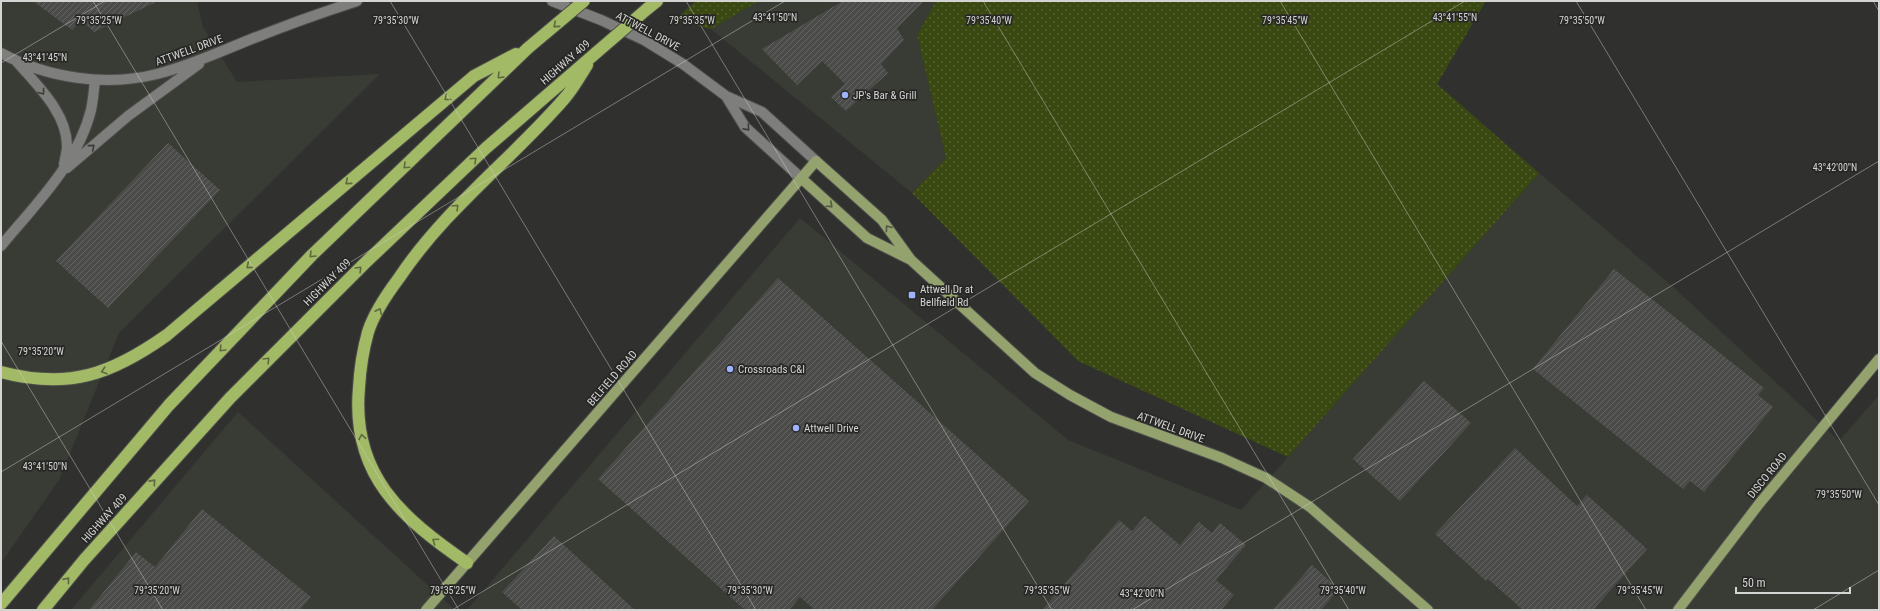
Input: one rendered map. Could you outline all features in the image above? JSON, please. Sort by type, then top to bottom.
[{"type":"highway","name":"HIGHWAY 409","points":[[1,604],[169,405],[312,255],[528,48],[584,1]]},
{"type":"highway","name":"HIGHWAY 409","points":[[43,610],[84,560],[235,392],[364,264],[480,154],[657,1]]},
{"type":"highway","points":[[1,372],[36,379],[72,378],[102,372],[140,355],[167,335],[474,76],[528,48]]},
{"type":"highway","points":[[467,563],[427,535],[406,516],[391,499],[370,465],[364,446],[357,407],[360,370],[368,331],[385,297],[413,257],[449,215],[565,98],[597,52]]},
{"type":"main road","name":"BELFIELD ROAD","points":[[426,610],[816,161]]},
{"type":"main road","name":"ATTWELL DRIVE","points":[[816,161],[882,220],[911,260],[1035,372],[1070,395],[1111,417],[1222,458],[1266,478],[1293,494],[1320,515],[1428,610]]},
{"type":"main road","name":"ATTWELL DRIVE","points":[[801,178],[867,238],[911,260]]},
{"type":"main road","name":"DISCO ROAD","points":[[1678,610],[1759,504],[1879,359]]},
{"type":"street","name":"ATTWELL DRIVE","points":[[1,53],[17,62],[44,71],[95,80],[155,75],[307,18],[357,1]]},
{"type":"street","name":"ATTWELL DRIVE","points":[[552,1],[601,20],[644,40],[683,64],[726,96],[762,112],[816,161]]},
{"type":"street","points":[[1,246],[62,172],[144,104],[211,55]]},
{"type":"street","points":[[17,62],[41,90],[60,120],[67,146],[62,172]]},
{"type":"street","points":[[62,172],[75,148],[88,117],[95,80]]},
{"type":"street","name":"ATTWELL DRIVE","points":[[726,96],[745,127],[801,178]]},
{"type":"shaded area","points":[[1,1],[197,1],[203,27],[237,82],[380,74],[119,333],[59,480],[1,563]]},
{"type":"shaded area","points":[[759,1],[936,1],[917,35],[946,158],[912,193],[711,29]]},
{"type":"shaded area","points":[[1539,173],[1671,285],[1839,441],[1879,395],[1879,610],[467,610],[800,218],[1068,440],[1241,510]]},
{"type":"shaded area","points":[[238,412],[455,610],[71,610]]},
{"type":"green space","points":[[696,1],[759,1],[711,29],[674,20]]},
{"type":"green space","points":[[936,1],[1486,1],[1437,84],[1539,173],[1288,457],[1078,361],[912,193],[946,158],[917,35]]},
{"type":"building","points":[[33,1],[158,1],[94,32],[81,20],[72,30]]},
{"type":"building","points":[[843,1],[924,1],[897,28],[904,40],[881,64],[888,73],[846,111],[831,97],[845,84],[822,61],[797,85],[762,49]]},
{"type":"building","points":[[168,143],[220,190],[108,308],[56,261]]},
{"type":"building","points":[[1614,269],[1764,388],[1758,395],[1773,407],[1704,492],[1690,481],[1683,489],[1533,369]]},
{"type":"building","name":"Attwell Drive","points":[[778,278],[1029,501],[932,610],[815,610],[800,597],[789,610],[745,610],[598,479]]},
{"type":"building","points":[[1424,381],[1471,423],[1400,501],[1353,459]]},
{"type":"building","points":[[1515,448],[1577,506],[1587,495],[1647,549],[1593,610],[1523,610],[1488,579],[1486,581],[1435,534]]},
{"type":"building","points":[[202,509],[311,597],[300,610],[89,610],[136,552],[155,567]]},
{"type":"building","points":[[1145,516],[1180,545],[1199,522],[1212,533],[1220,523],[1246,545],[1216,580],[1234,595],[1221,610],[1042,610],[1119,520],[1132,531]]},
{"type":"building","points":[[554,536],[635,610],[522,610],[502,592]]},
{"type":"building","points":[[1312,565],[1339,589],[1321,610],[1273,610]]},
{"type":"place","name":"JP's Bar & Grill","points":[[845,95]]},
{"type":"place","name":"Attwell Dr at Bellfield Rd","points":[[912,295]]},
{"type":"place","name":"Crossroads C&I","points":[[730,369]]},
{"type":"place","name":"Attwell Drive","points":[[796,428]]}]
